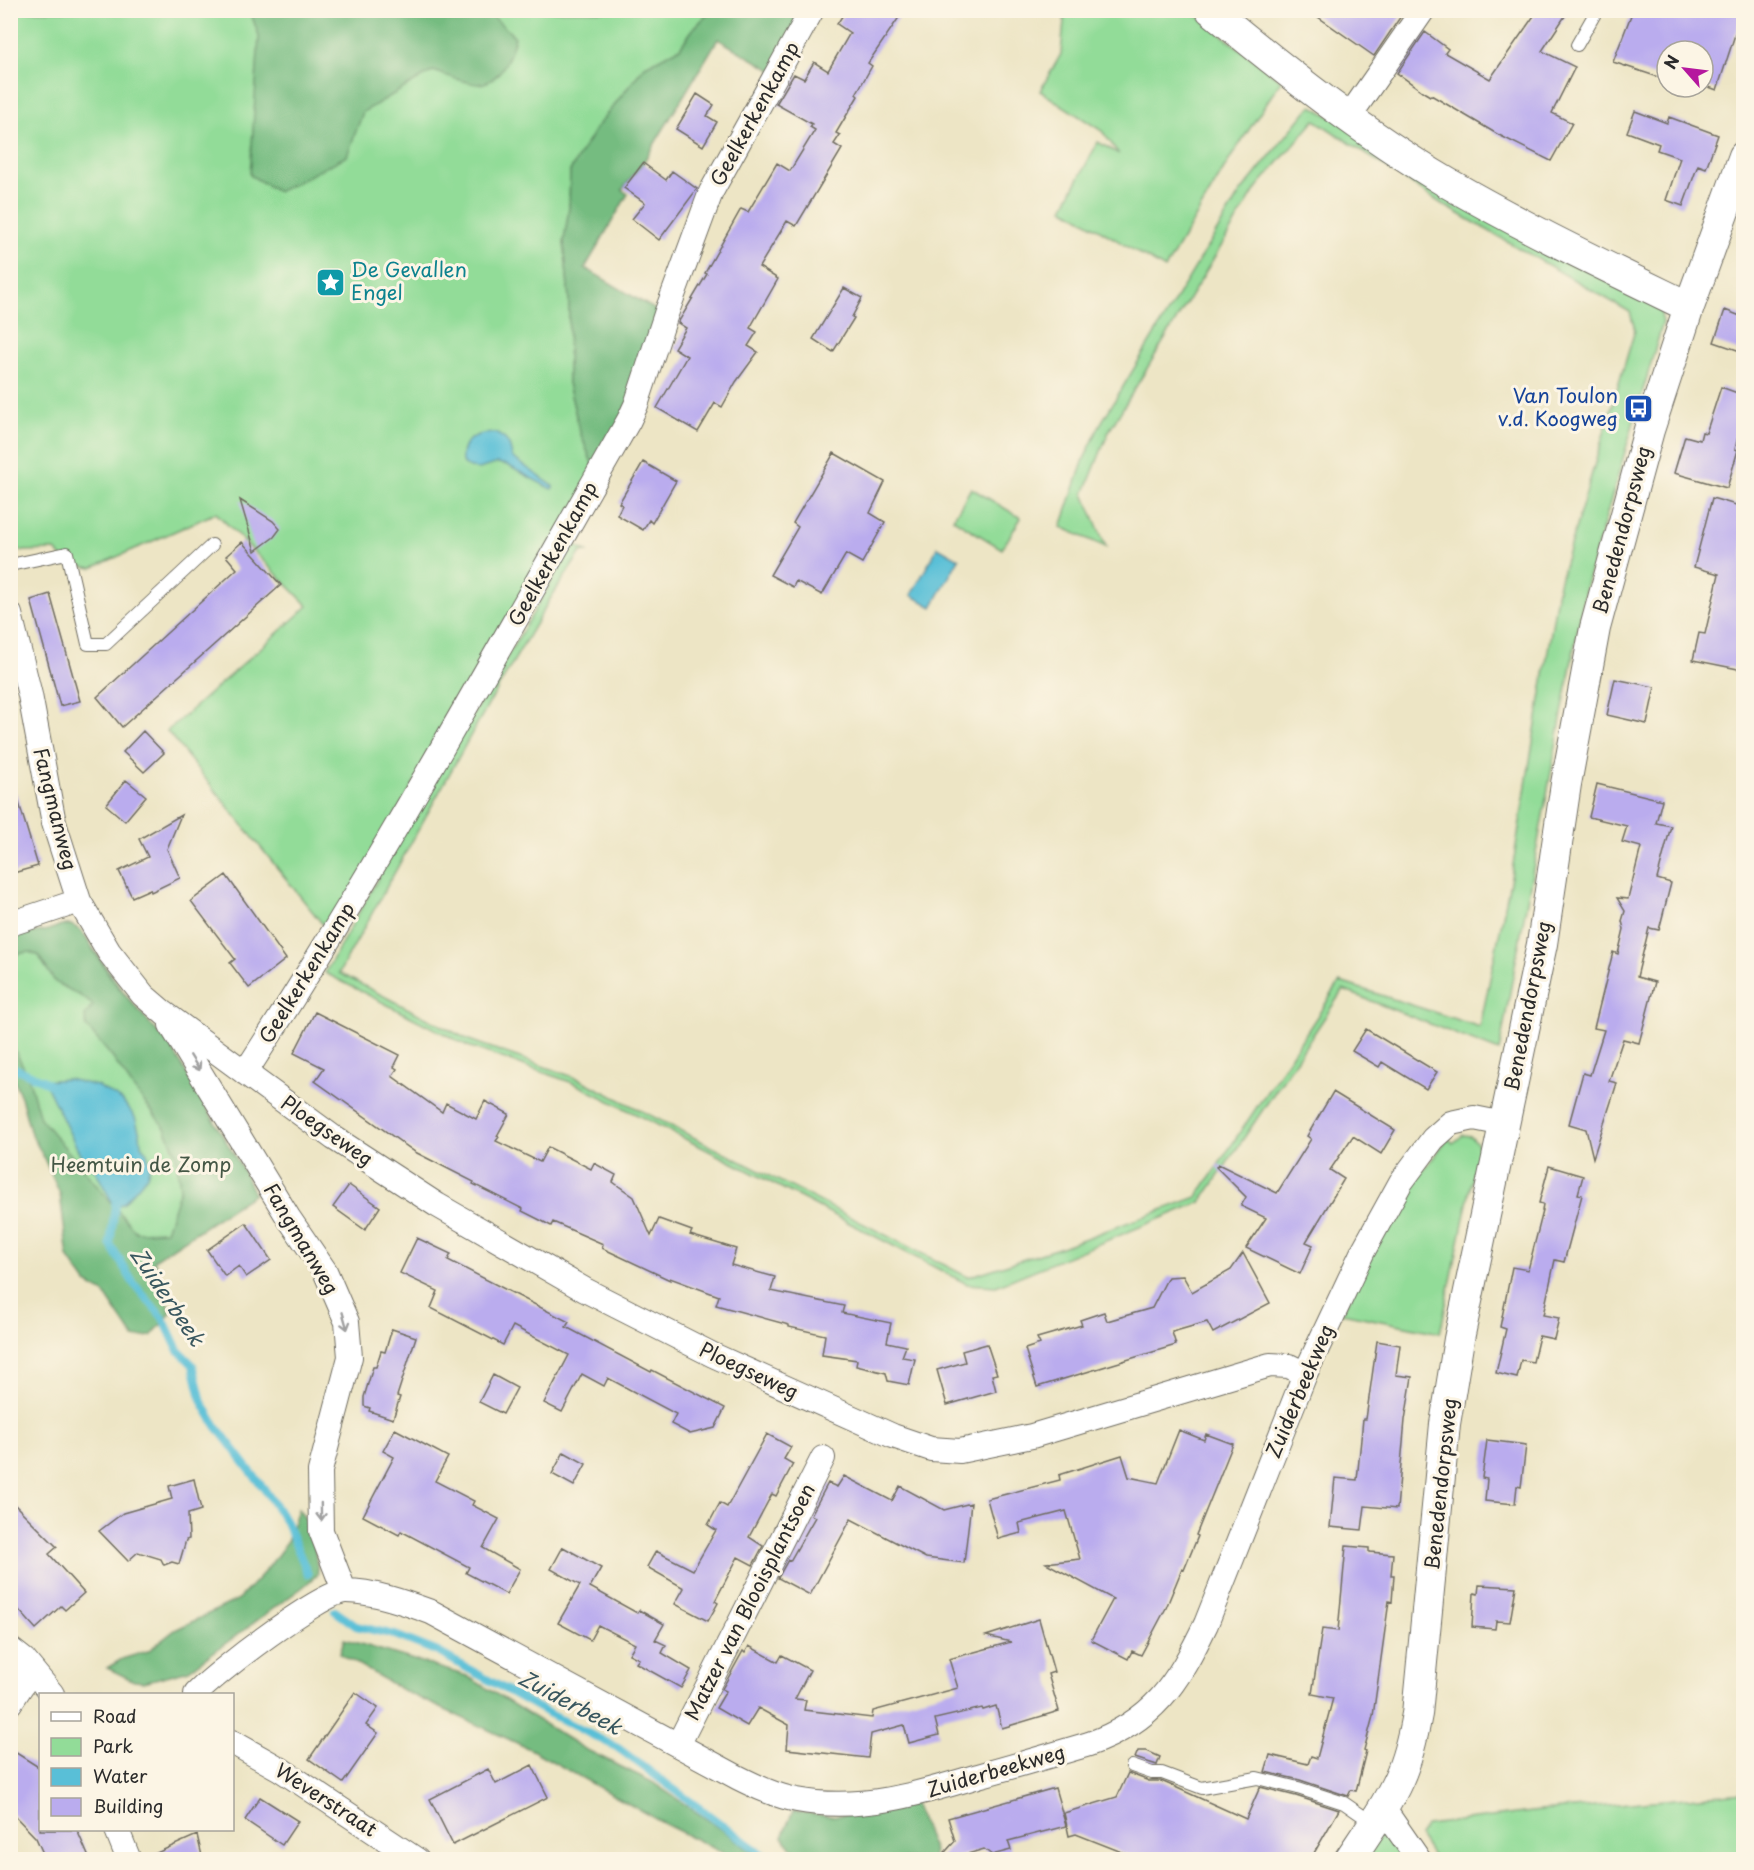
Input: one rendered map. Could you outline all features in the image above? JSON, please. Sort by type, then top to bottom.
[{"type":"street","name":"Geelkerkenkamp","points":[[245,1073],[311,971],[483,678],[628,420],[636,405],[666,314],[711,192],[812,10]]},
{"type":"street","points":[[1210,10],[1348,118],[1445,181],[1552,240],[1689,307]]},
{"type":"street","points":[[1348,118],[1423,10]]},
{"type":"street","name":"Benedendorpsweg","points":[[1349,1860],[1378,1816],[1399,1778],[1410,1749],[1417,1714],[1445,1424],[1459,1339],[1542,944],[1566,784],[1595,628],[1649,430],[1689,307],[1743,156]]},
{"type":"street","name":"Fangmanweg","points":[[10,614],[30,695],[54,823],[79,901],[109,952],[143,995],[245,1073]]},
{"type":"street","points":[[10,924],[79,901]]},
{"type":"street","name":"Fangmanweg","points":[[164,1013],[288,1217],[325,1271],[347,1322],[350,1357],[320,1471],[321,1531],[344,1590]]},
{"type":"street","name":"Ploegseweg","points":[[245,1073],[334,1138],[437,1205],[585,1290],[713,1356],[893,1436],[931,1449],[960,1451],[1032,1436],[1270,1365],[1289,1366],[1305,1374]]},
{"type":"street","name":"Zuiderbeekweg","points":[[344,1590],[379,1596],[431,1612],[765,1791],[796,1800],[823,1804],[858,1804],[920,1794],[1089,1744],[1130,1726],[1153,1708],[1173,1685],[1190,1659],[1305,1374],[1362,1251],[1401,1182],[1432,1140],[1452,1123],[1474,1118],[1504,1124]]},
{"type":"street","name":"Matzer van Blooisplantsoen","points":[[678,1745],[823,1458]]},
{"type":"street","points":[[198,1693],[239,1658],[300,1613],[344,1590]]},
{"type":"street","points":[[10,1649],[24,1660],[50,1693]]},
{"type":"street","points":[[10,1703],[32,1670]]},
{"type":"street","name":"Weverstraat","points":[[234,1743],[280,1768],[417,1860]]},
{"type":"street","points":[[1378,1816],[1419,1860]]},
{"type":"street","points":[[117,1831],[129,1860]]},
{"type":"lane","points":[[1577,45],[1597,10]]},
{"type":"lane","points":[[10,565],[67,553],[88,644],[106,644],[212,545]]},
{"type":"lane","points":[[1132,1766],[1152,1773],[1162,1773],[1202,1788],[1257,1778],[1298,1788],[1378,1816]]},
{"type":"green space","points":[[1065,10],[1191,11],[1281,81],[1231,157],[1165,269],[1063,208],[1098,142],[1119,154],[1102,131],[1040,91],[1061,54]]},
{"type":"green space","points":[[10,11],[711,11],[693,29],[680,48],[645,66],[596,128],[570,171],[569,208],[564,241],[569,299],[568,383],[580,432],[595,471],[328,931],[167,731],[308,606],[216,513],[92,568],[69,564],[55,550],[21,551],[11,545]]},
{"type":"green space","points":[[250,11],[487,11],[515,37],[504,66],[487,82],[475,84],[433,71],[363,112],[347,156],[278,192],[250,175],[259,36]]},
{"type":"green space","points":[[711,11],[804,11],[773,71],[718,39],[643,163],[622,190],[628,194],[585,268],[661,313],[637,386],[595,471],[580,432],[568,383],[569,299],[564,241],[569,208],[570,171],[596,128],[645,66],[680,48],[693,29]]},
{"type":"green space","points":[[1312,106],[1652,303],[1660,311],[1663,322],[1586,585],[1499,1051],[1343,990],[1201,1202],[996,1286],[967,1284],[576,1084],[468,1046],[325,973],[422,800],[574,544],[587,552],[581,552],[550,599],[477,724],[339,973],[469,1040],[579,1079],[968,1277],[1059,1248],[1197,1197],[1340,982],[1480,1027],[1511,877],[1559,583],[1635,330],[1630,312],[1442,204],[1315,120],[1257,187],[1109,431],[1084,494],[1106,547],[1061,527],[1084,459],[1101,423],[1240,193]]},
{"type":"green space","points":[[971,488],[1021,518],[1002,549],[953,519]]},
{"type":"green space","points":[[61,925],[71,925],[81,930],[113,981],[170,1045],[243,1170],[254,1194],[154,1260],[171,1313],[151,1336],[134,1338],[104,1293],[86,1283],[68,1257],[60,1194],[30,1131],[21,1097],[11,1073],[10,1040],[28,1076],[40,1118],[136,1232],[166,1231],[180,1189],[176,1154],[165,1128],[86,1026],[85,1016],[93,1005],[55,982],[38,955],[28,952],[11,955],[11,936],[49,930]]},
{"type":"green space","name":"Heemtuin de Zomp","points":[[81,931],[128,998],[153,1027],[230,1152],[252,1195],[98,1289],[11,1058],[11,937]]},
{"type":"green space","points":[[1463,1135],[1471,1136],[1477,1143],[1478,1151],[1440,1333],[1342,1313],[1398,1205],[1448,1138],[1453,1143]]},
{"type":"green space","points":[[298,1509],[312,1528],[318,1574],[303,1587],[189,1670],[144,1682],[134,1681],[107,1668],[122,1659],[148,1651],[175,1630],[239,1599],[268,1568],[287,1542]]},
{"type":"green space","points":[[344,1639],[467,1676],[583,1748],[652,1782],[761,1859],[735,1859],[663,1823],[532,1750],[406,1692],[340,1654]]},
{"type":"green space","points":[[1743,1793],[1743,1859],[1434,1859],[1419,1836],[1427,1825],[1540,1811]]},
{"type":"green space","points":[[914,1803],[934,1851],[932,1859],[792,1859],[796,1852],[782,1837],[793,1811],[829,1816],[879,1812]]},
{"type":"green space","points":[[1383,1830],[1404,1859],[1364,1860]]},
{"type":"water","points":[[495,433],[508,442],[512,457],[553,488],[507,465],[497,463],[479,469],[470,468],[462,462],[464,448],[470,439],[481,434]]},
{"type":"water","points":[[938,547],[959,559],[932,607],[911,595]]},
{"type":"water","points":[[68,1079],[97,1086],[122,1100],[135,1117],[141,1145],[147,1153],[150,1165],[147,1176],[123,1204],[114,1206],[96,1172],[80,1154],[44,1081]]},
{"type":"building","points":[[846,10],[904,10],[868,63],[872,66],[856,94],[858,96],[836,133],[840,135],[834,144],[842,149],[796,226],[787,221],[759,267],[778,279],[750,328],[757,332],[748,346],[758,352],[736,382],[722,407],[715,403],[698,432],[657,408],[687,356],[674,348],[686,328],[678,323],[741,209],[748,212],[777,163],[790,171],[815,130],[810,127],[812,124],[776,104],[794,74],[804,79],[814,62],[828,71],[850,33],[837,24]]},
{"type":"building","points":[[1308,10],[1394,10],[1401,16],[1374,56]]},
{"type":"building","points":[[1538,10],[1569,10],[1542,51],[1575,67],[1552,113],[1572,123],[1551,161],[1430,96],[1397,73],[1425,32],[1448,49],[1445,53],[1490,79]]},
{"type":"building","points":[[1633,10],[1743,10],[1717,90],[1715,89],[1715,39],[1655,39],[1655,76],[1613,62]]},
{"type":"building","points":[[697,94],[714,105],[707,116],[717,122],[703,146],[676,129]]},
{"type":"building","points":[[1635,111],[1667,123],[1669,117],[1718,135],[1706,168],[1698,165],[1683,206],[1666,200],[1680,158],[1657,150],[1659,144],[1627,132]]},
{"type":"building","points":[[643,163],[666,180],[672,171],[697,189],[659,240],[632,219],[645,203],[624,188]]},
{"type":"building","points":[[844,288],[862,298],[852,317],[854,318],[833,352],[813,339]]},
{"type":"building","points":[[1725,310],[1743,317],[1743,352],[1714,342]]},
{"type":"building","points":[[1721,387],[1743,395],[1743,416],[1735,449],[1738,450],[1727,488],[1674,473],[1685,436],[1700,440],[1702,432],[1706,433]]},
{"type":"building","points":[[834,453],[885,482],[870,513],[885,522],[862,563],[846,554],[822,595],[796,581],[793,587],[770,575],[798,527],[793,523]]},
{"type":"building","points":[[643,462],[676,481],[652,523],[649,520],[643,530],[617,515],[622,505],[619,503]]},
{"type":"building","points":[[1712,498],[1743,507],[1743,670],[1693,660],[1699,633],[1705,634],[1719,574],[1694,567]]},
{"type":"building","points":[[240,500],[273,521],[280,529],[274,537],[255,551]]},
{"type":"building","points":[[242,542],[281,585],[122,727],[97,697],[237,569],[226,556]]},
{"type":"building","points":[[50,594],[80,701],[60,706],[31,600]]},
{"type":"building","points":[[1615,679],[1655,687],[1647,724],[1607,715]]},
{"type":"building","points":[[143,731],[164,753],[144,772],[123,752]]},
{"type":"building","points":[[126,780],[146,796],[125,821],[106,805]]},
{"type":"building","points":[[1597,784],[1662,800],[1656,823],[1671,826],[1657,879],[1671,883],[1659,930],[1649,928],[1637,977],[1655,982],[1639,1043],[1623,1039],[1609,1081],[1617,1083],[1593,1158],[1586,1129],[1569,1124],[1583,1073],[1590,1075],[1604,1030],[1594,1028],[1613,952],[1618,954],[1624,929],[1622,921],[1625,911],[1617,898],[1628,899],[1641,847],[1622,842],[1627,826],[1589,817]]},
{"type":"building","points":[[16,793],[38,866],[10,874],[10,794]]},
{"type":"building","points":[[181,815],[167,849],[180,878],[151,892],[150,889],[132,897],[119,871],[148,857],[139,839]]},
{"type":"building","points":[[226,875],[286,959],[249,988],[230,963],[235,959],[191,901]]},
{"type":"building","points":[[315,1012],[400,1055],[394,1067],[397,1069],[392,1076],[442,1112],[446,1103],[476,1119],[485,1101],[509,1114],[496,1141],[540,1162],[548,1147],[591,1169],[594,1163],[616,1175],[613,1182],[634,1197],[651,1236],[659,1219],[692,1231],[690,1235],[736,1249],[731,1265],[775,1277],[771,1291],[844,1306],[842,1313],[891,1323],[887,1342],[906,1346],[902,1357],[915,1359],[909,1385],[888,1381],[886,1373],[856,1366],[857,1360],[822,1355],[825,1335],[789,1327],[789,1325],[716,1305],[719,1296],[670,1278],[670,1280],[602,1248],[603,1244],[553,1222],[551,1226],[473,1184],[474,1182],[415,1152],[315,1081],[324,1068],[294,1053]]},
{"type":"building","points":[[1366,1029],[1437,1072],[1426,1089],[1382,1062],[1379,1067],[1352,1051]]},
{"type":"building","points":[[1333,1092],[1395,1130],[1381,1154],[1353,1136],[1330,1170],[1344,1179],[1306,1242],[1313,1245],[1300,1274],[1246,1248],[1266,1218],[1241,1206],[1246,1197],[1216,1167],[1218,1164],[1277,1193],[1311,1139],[1307,1136]]},
{"type":"building","points":[[1549,1166],[1583,1176],[1578,1194],[1582,1195],[1564,1262],[1555,1260],[1543,1315],[1559,1318],[1554,1339],[1539,1336],[1533,1362],[1521,1360],[1517,1378],[1496,1373],[1506,1329],[1500,1327],[1512,1267],[1528,1270],[1543,1211],[1543,1204],[1539,1203]]},
{"type":"building","points":[[349,1185],[380,1207],[365,1230],[333,1207]]},
{"type":"building","points":[[246,1223],[271,1260],[246,1277],[239,1266],[225,1276],[207,1250]]},
{"type":"building","points":[[417,1238],[451,1254],[448,1260],[569,1322],[566,1327],[725,1408],[715,1428],[690,1434],[671,1424],[676,1414],[608,1378],[604,1386],[582,1374],[562,1412],[544,1403],[569,1355],[513,1326],[503,1345],[431,1308],[438,1291],[400,1273]]},
{"type":"building","points":[[1243,1253],[1270,1303],[1213,1333],[1207,1322],[1172,1332],[1176,1345],[1037,1387],[1025,1349],[1040,1344],[1037,1338],[1082,1325],[1080,1320],[1104,1312],[1107,1321],[1152,1308],[1168,1277],[1183,1276],[1192,1292],[1231,1270]]},
{"type":"building","points":[[392,1329],[416,1337],[397,1396],[400,1397],[393,1419],[369,1411],[370,1408],[364,1406],[364,1397],[373,1367],[376,1367],[381,1351],[385,1352]]},
{"type":"building","points":[[1377,1341],[1400,1345],[1396,1375],[1412,1377],[1405,1420],[1397,1509],[1365,1506],[1362,1530],[1330,1527],[1335,1478],[1357,1480],[1363,1419],[1366,1419]]},
{"type":"building","points":[[987,1344],[997,1374],[992,1375],[996,1391],[947,1405],[937,1370],[965,1362],[962,1351]]},
{"type":"building","points":[[493,1375],[517,1388],[503,1414],[479,1402]]},
{"type":"building","points":[[395,1429],[448,1457],[435,1481],[474,1501],[472,1505],[499,1519],[483,1548],[520,1569],[506,1594],[466,1573],[469,1567],[401,1531],[399,1535],[363,1516],[394,1457],[383,1451]]},
{"type":"building","points":[[1179,1430],[1204,1440],[1206,1434],[1233,1444],[1196,1535],[1198,1536],[1166,1608],[1141,1655],[1132,1651],[1128,1659],[1091,1640],[1113,1599],[1046,1563],[1080,1559],[1066,1511],[1019,1523],[1021,1533],[998,1539],[987,1499],[1060,1480],[1059,1475],[1122,1455],[1129,1477],[1158,1483]]},
{"type":"building","points":[[767,1434],[791,1447],[784,1459],[793,1464],[776,1496],[772,1494],[749,1537],[763,1546],[753,1565],[738,1557],[715,1601],[718,1603],[708,1621],[675,1604],[684,1588],[647,1567],[656,1551],[693,1570],[716,1530],[708,1525],[720,1503],[727,1507]]},
{"type":"building","points":[[1487,1440],[1526,1445],[1521,1487],[1517,1486],[1515,1504],[1485,1501],[1487,1479],[1482,1478]]},
{"type":"building","points":[[564,1452],[586,1464],[574,1486],[552,1474]]},
{"type":"building","points":[[844,1476],[892,1501],[900,1486],[944,1510],[971,1503],[964,1563],[926,1558],[851,1519],[810,1595],[778,1578],[815,1517],[811,1515],[828,1483],[837,1487]]},
{"type":"building","points":[[194,1479],[201,1510],[188,1514],[189,1539],[186,1540],[179,1564],[172,1562],[164,1565],[161,1559],[138,1552],[128,1561],[99,1531],[123,1513],[172,1499],[169,1486]]},
{"type":"building","points":[[10,1500],[57,1547],[49,1554],[84,1593],[65,1610],[61,1606],[36,1629],[19,1610],[10,1612]]},
{"type":"building","points":[[1346,1546],[1369,1548],[1369,1552],[1393,1554],[1391,1575],[1394,1575],[1392,1602],[1389,1601],[1373,1716],[1364,1750],[1366,1751],[1356,1791],[1351,1790],[1348,1796],[1300,1780],[1265,1772],[1270,1755],[1308,1764],[1311,1756],[1317,1758],[1333,1698],[1312,1694],[1322,1629],[1338,1631]]},
{"type":"building","points":[[563,1547],[601,1568],[590,1587],[637,1613],[639,1610],[664,1624],[655,1640],[666,1645],[662,1653],[691,1670],[681,1688],[636,1663],[639,1659],[629,1654],[635,1644],[598,1625],[590,1640],[558,1623],[580,1585],[551,1569]]},
{"type":"building","points":[[1479,1585],[1516,1587],[1510,1622],[1496,1621],[1495,1629],[1472,1627],[1474,1593],[1478,1594]]},
{"type":"building","points":[[1039,1619],[1054,1672],[1048,1674],[1059,1711],[1002,1728],[996,1706],[935,1719],[939,1735],[909,1743],[904,1725],[871,1734],[868,1758],[787,1749],[789,1725],[758,1708],[747,1726],[716,1708],[726,1691],[722,1689],[743,1651],[745,1653],[749,1646],[778,1662],[782,1655],[810,1670],[795,1699],[806,1700],[804,1710],[872,1718],[873,1711],[958,1688],[949,1659],[1011,1642],[986,1636]]},
{"type":"building","points":[[355,1692],[378,1708],[366,1725],[378,1733],[343,1783],[309,1759]]},
{"type":"building","points":[[10,1749],[39,1767],[39,1831],[77,1831],[90,1860],[46,1860],[36,1838],[10,1811]]},
{"type":"building","points":[[1138,1751],[1147,1751],[1160,1757],[1157,1765],[1135,1758]]},
{"type":"building","points":[[532,1765],[548,1797],[453,1845],[430,1799],[488,1769],[496,1784]]},
{"type":"building","points":[[1128,1773],[1149,1781],[1161,1781],[1246,1819],[1260,1787],[1339,1810],[1310,1860],[1142,1860],[1076,1834],[1069,1836],[1064,1813],[1117,1797]]},
{"type":"building","points":[[1055,1788],[1066,1826],[1008,1841],[1011,1850],[992,1855],[984,1849],[948,1860],[938,1860],[955,1841],[948,1818]]},
{"type":"building","points":[[260,1797],[298,1821],[282,1845],[245,1820]]},
{"type":"building","points":[[197,1835],[203,1860],[143,1860],[143,1859]]},
{"type":"waterway","name":"Zuiderbeek","points":[[10,1066],[53,1087]]},
{"type":"waterway","name":"Zuiderbeek","points":[[116,1197],[110,1244],[134,1284],[163,1318],[178,1350],[193,1365],[202,1402],[216,1426],[265,1490],[286,1522],[308,1574]]},
{"type":"waterway","name":"Zuiderbeek","points":[[335,1611],[356,1626],[395,1635],[438,1652],[546,1712],[618,1748],[770,1860]]},
{"type":"place","name":"De Gevallen Engel","points":[[330,282]]},
{"type":"place","name":"Van Toulon v.d. Koogweg","points":[[1639,408]]}]
